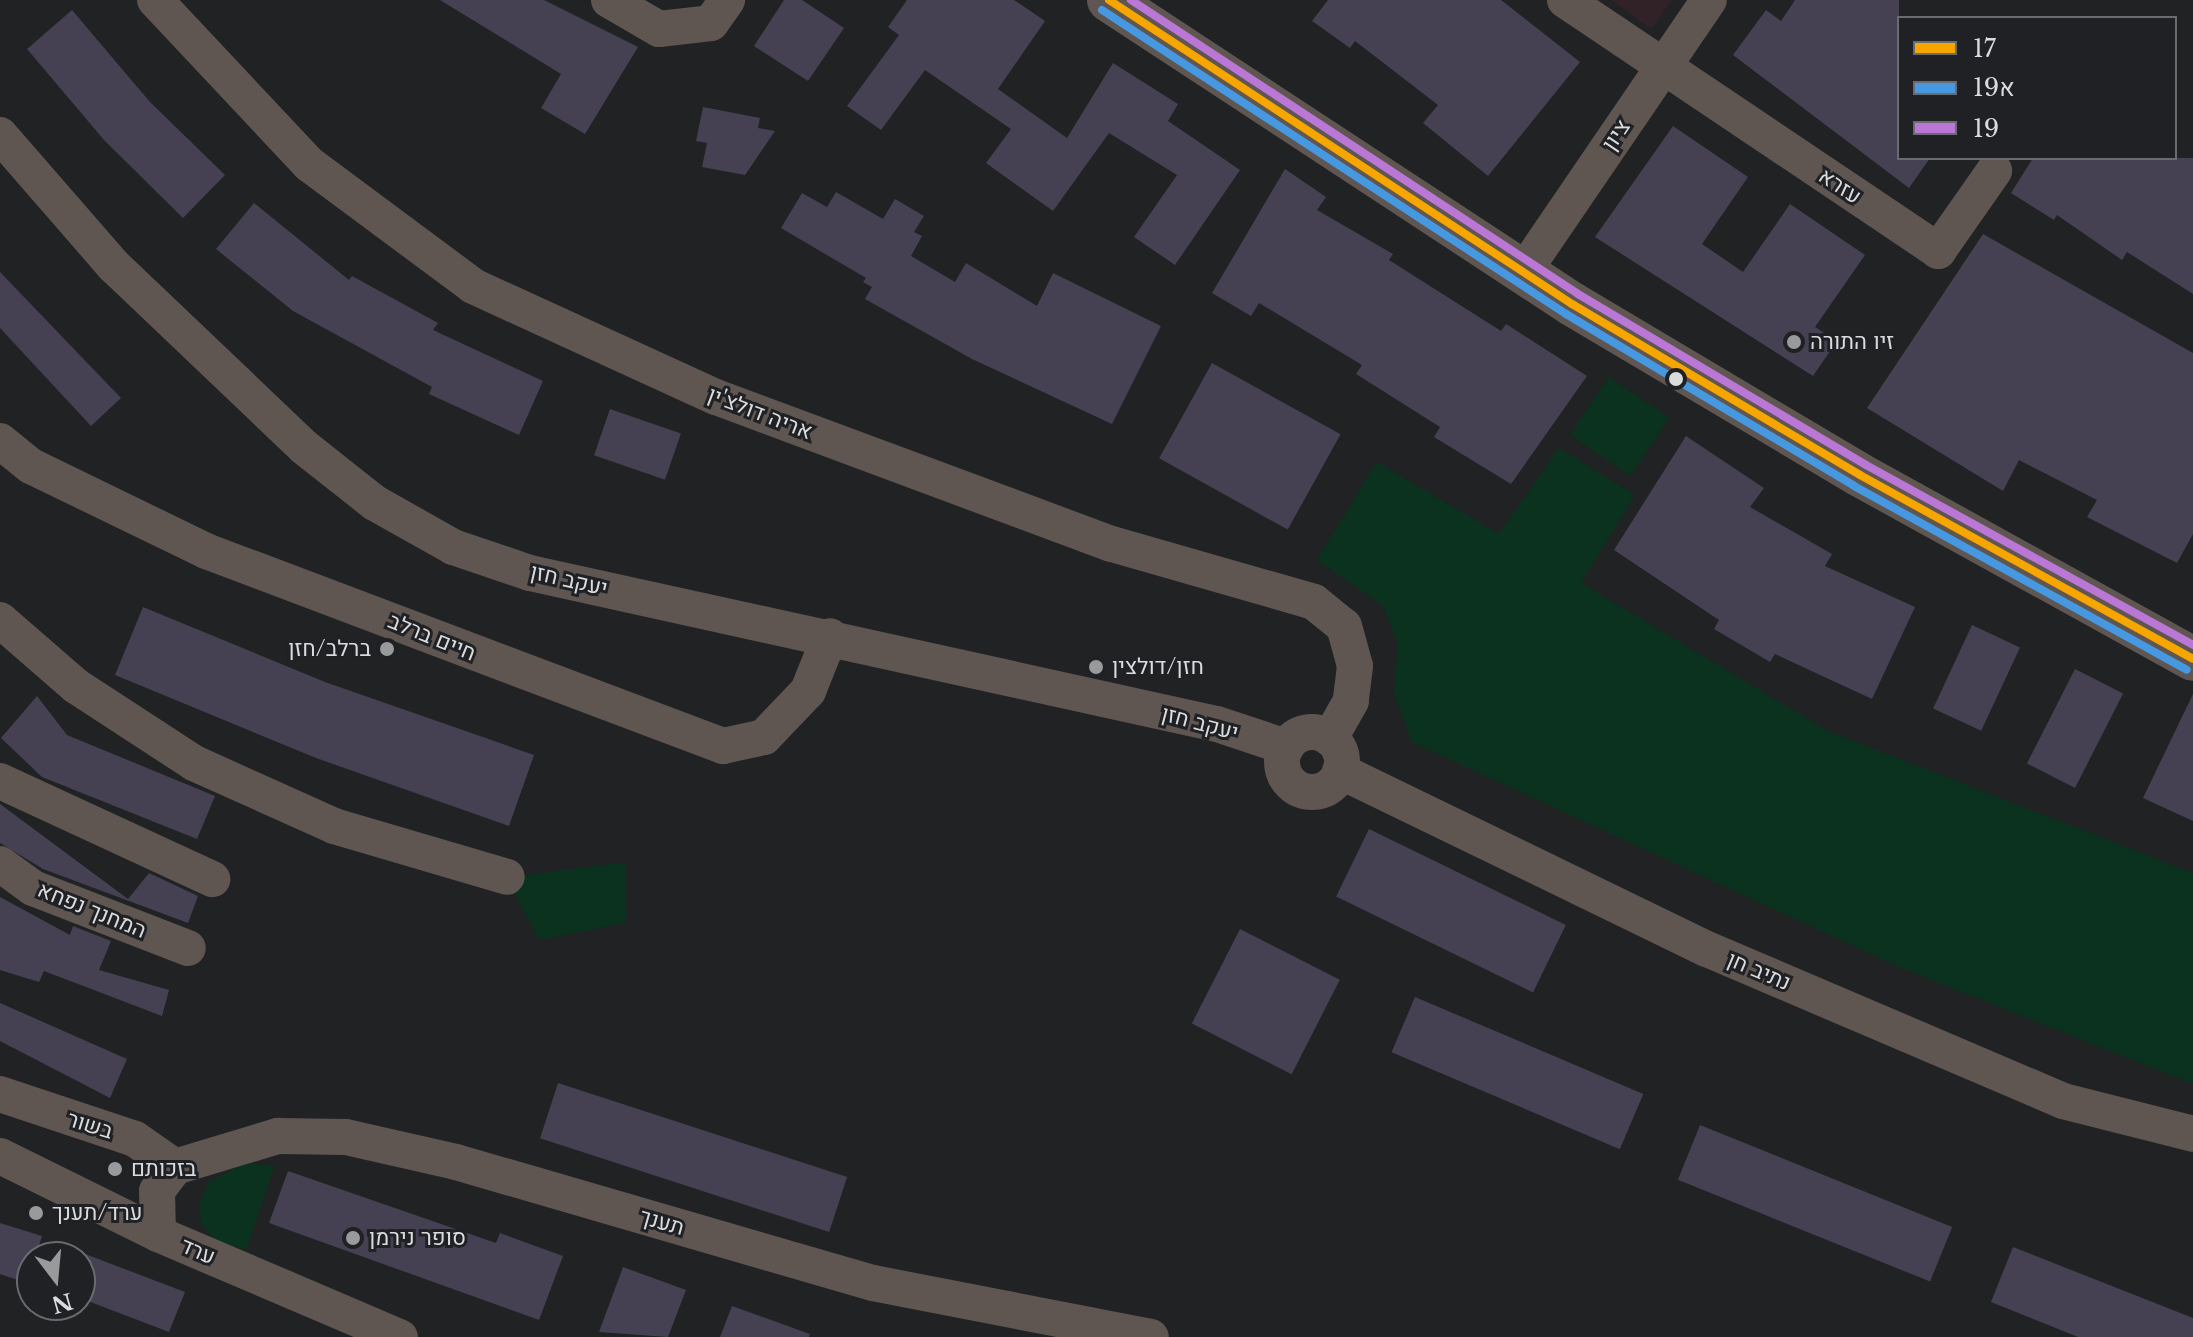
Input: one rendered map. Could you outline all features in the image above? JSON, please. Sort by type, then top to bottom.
[{"type":"street","name":"אריה דולצ'ין","points":[[155,0],[309,164],[473,286],[716,397],[1112,544],[1314,602],[1344,626],[1355,666],[1351,701],[1335,755]]},
{"type":"street","points":[[609,0],[659,29],[711,23],[727,0]]},
{"type":"street","points":[[1109,0],[1524,271],[1860,475],[2193,659]]},
{"type":"street","points":[[1565,0],[1661,68]]},
{"type":"street","name":"ציון","points":[[1524,271],[1709,0]]},
{"type":"street","name":"עזרא","points":[[1661,68],[1938,251],[1994,171]]},
{"type":"street","name":"יעקב חזן","points":[[0,135],[114,266],[304,447],[375,503],[453,547],[530,573],[830,636],[1217,724],[1286,747]]},
{"type":"street","name":"חיים ברלב","points":[[0,441],[31,466],[206,551],[723,746],[764,737],[808,691],[830,636]]},
{"type":"street","points":[[0,620],[76,686],[194,763],[334,826],[507,877]]},
{"type":"street","points":[[1301,734],[1335,755],[1325,788],[1298,788],[1285,775],[1286,747],[1301,734]]},
{"type":"street","name":"נתיב חן","points":[[1335,755],[1750,968],[2063,1101],[2193,1134]]},
{"type":"street","points":[[0,781],[212,879]]},
{"type":"street","name":"המחנך נפחא","points":[[0,864],[33,888],[188,948]]},
{"type":"street","name":"בשור","points":[[0,1094],[135,1139],[175,1167]]},
{"type":"street","name":"תענך","points":[[175,1167],[278,1136],[346,1137],[456,1162],[873,1283],[1151,1337]]},
{"type":"street","name":"ערד","points":[[0,1156],[158,1234],[400,1337]]},
{"type":"street","points":[[158,1234],[157,1191],[175,1167]]},
{"type":"shaded area","points":[[1611,0],[1672,0],[1651,29]]},
{"type":"green space","points":[[1609,377],[1670,418],[1630,476],[1570,435]]},
{"type":"green space","points":[[1559,448],[1635,495],[1581,583],[1828,731],[2193,873],[2193,1084],[1899,967],[1412,742],[1394,693],[1398,645],[1383,606],[1317,560],[1377,462],[1499,534]]},
{"type":"green space","points":[[626,862],[626,923],[539,940],[507,878]]},
{"type":"green space","points":[[243,1164],[275,1165],[246,1250],[215,1241],[201,1223],[199,1206],[208,1182]]},
{"type":"building","points":[[440,0],[544,0],[638,47],[585,134],[541,108],[561,74]]},
{"type":"building","points":[[784,0],[802,0],[844,28],[808,81],[754,46]]},
{"type":"building","points":[[907,0],[1014,0],[1045,21],[998,89],[1067,138],[1113,63],[1178,104],[1168,121],[1240,170],[1175,265],[1134,237],[1177,175],[1109,133],[1053,211],[986,163],[1011,129],[925,70],[881,130],[847,106],[899,35],[888,27]]},
{"type":"building","points":[[1328,0],[1501,0],[1580,62],[1488,176],[1423,123],[1438,105],[1355,41],[1350,48],[1312,21]]},
{"type":"building","points":[[1795,0],[1899,0],[1897,160],[1929,160],[1909,188],[1733,55],[1766,10],[1781,21]]},
{"type":"building","points":[[72,10],[150,102],[225,175],[183,218],[104,140],[27,49]]},
{"type":"building","points":[[703,107],[760,118],[758,128],[775,131],[745,175],[702,167],[707,143],[696,141]]},
{"type":"building","points":[[1673,126],[1748,177],[1702,244],[1743,272],[1790,204],[1865,255],[1815,327],[1837,341],[1813,376],[1595,237]]},
{"type":"building","points":[[2193,158],[2193,294],[2127,252],[2122,260],[2057,215],[2054,220],[2011,193],[2032,160]]},
{"type":"building","points":[[1285,169],[1326,197],[1317,210],[1393,254],[1389,260],[1501,331],[1506,324],[1587,376],[1511,484],[1434,437],[1440,427],[1356,374],[1362,365],[1259,303],[1251,316],[1212,293]]},
{"type":"building","points":[[836,192],[883,219],[895,199],[924,216],[914,232],[922,236],[911,256],[955,282],[966,263],[1037,306],[1053,273],[1161,326],[1112,424],[972,359],[865,299],[872,287],[863,282],[866,278],[781,228],[802,193],[827,207]]},
{"type":"building","points":[[254,203],[349,280],[352,276],[438,323],[433,330],[543,381],[519,435],[429,394],[432,387],[293,311],[216,249]]},
{"type":"building","points":[[1983,234],[2193,353],[2193,534],[2177,563],[2087,517],[2097,500],[2019,460],[2003,491],[1867,408]]},
{"type":"building","points":[[0,272],[121,398],[91,426],[0,328]]},
{"type":"building","points":[[1212,363],[1341,434],[1288,530],[1159,458]]},
{"type":"building","points":[[610,409],[681,433],[665,480],[594,455]]},
{"type":"building","points":[[1686,436],[1764,488],[1750,507],[1832,554],[1825,566],[1915,607],[1872,699],[1775,654],[1770,662],[1714,629],[1719,620],[1614,550]]},
{"type":"building","points":[[143,607],[325,682],[534,755],[509,826],[316,758],[115,675]]},
{"type":"building","points":[[1972,625],[2020,647],[1981,731],[1933,708]]},
{"type":"building","points":[[2075,669],[2123,694],[2075,788],[2027,763]]},
{"type":"building","points":[[2193,694],[2193,821],[2143,798]]},
{"type":"building","points":[[37,696],[67,735],[215,796],[197,839],[42,777],[1,738]]},
{"type":"building","points":[[0,804],[128,899],[149,873],[198,896],[188,923],[43,869],[0,843]]},
{"type":"building","points":[[1369,829],[1566,925],[1533,992],[1336,896]]},
{"type":"building","points":[[0,897],[70,935],[73,926],[111,941],[99,970],[169,990],[162,1016],[44,971],[39,982],[0,970]]},
{"type":"building","points":[[1240,929],[1340,980],[1292,1074],[1192,1023]]},
{"type":"building","points":[[1415,997],[1643,1094],[1620,1149],[1392,1052]]},
{"type":"building","points":[[0,1003],[127,1059],[110,1098],[0,1041]]},
{"type":"building","points":[[558,1083],[847,1177],[829,1232],[540,1138]]},
{"type":"building","points":[[1700,1125],[1952,1227],[1930,1282],[1678,1180]]},
{"type":"building","points":[[288,1171],[496,1243],[500,1233],[563,1256],[539,1320],[269,1223]]},
{"type":"building","points":[[0,1223],[42,1236],[40,1241],[16,1241],[16,1279],[0,1274]]},
{"type":"building","points":[[2013,1247],[2193,1318],[2193,1337],[2078,1337],[1991,1302]]},
{"type":"building","points":[[96,1258],[185,1292],[169,1332],[96,1304]]},
{"type":"building","points":[[623,1267],[686,1290],[668,1337],[599,1332]]},
{"type":"building","points":[[732,1306],[810,1334],[809,1337],[720,1337]]},
{"type":"transit line","name":"17","points":[[1109,0],[1572,304],[1860,475],[2193,659]]},
{"type":"transit line","name":"19","points":[[1131,0],[1578,294],[1866,465],[2193,645]]},
{"type":"transit line","name":"19א","points":[[1102,10],[1566,314],[1854,486],[2187,670]]},
{"type":"place","name":"זיו התורה","points":[[1794,342]]},
{"type":"place","name":"ברלב/חזן","points":[[387,649]]},
{"type":"place","name":"חזן/דולצין","points":[[1096,667]]},
{"type":"place","name":"בזכותם","points":[[115,1169]]},
{"type":"place","name":"ערד/תענך","points":[[36,1213]]},
{"type":"place","name":"סופר נירמן","points":[[353,1238]]}]
